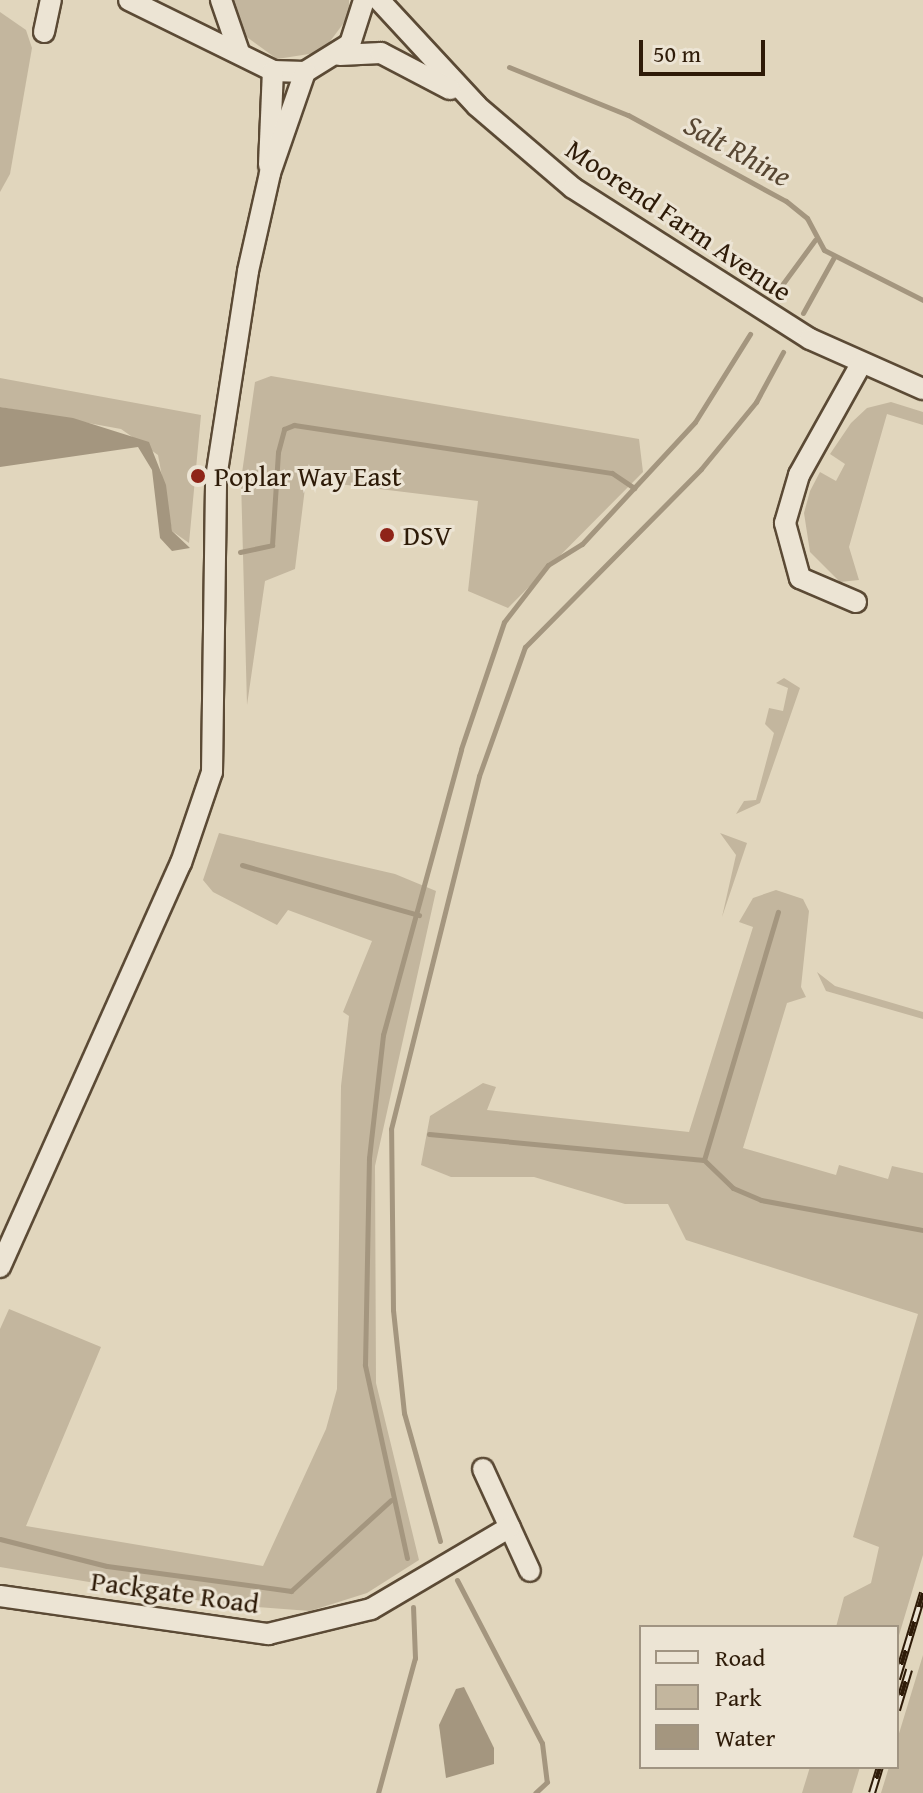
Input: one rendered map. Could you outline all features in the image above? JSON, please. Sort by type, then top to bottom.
[{"type":"street","points":[[44,32],[51,0]]},
{"type":"street","points":[[129,0],[273,71],[305,72],[340,55],[362,22],[364,0]]},
{"type":"street","points":[[221,0],[239,52]]},
{"type":"street","name":"Moorend Farm Avenue","points":[[379,0],[477,106],[573,188],[766,314],[861,364],[923,389]]},
{"type":"street","name":"Moorend Farm Avenue","points":[[340,55],[381,53],[403,62],[477,106]]},
{"type":"street","points":[[0,1267],[181,863],[212,772],[216,478],[270,173],[273,71]]},
{"type":"street","points":[[270,173],[305,72]]},
{"type":"street","points":[[856,602],[800,578],[785,523],[799,475],[861,364]]},
{"type":"street","points":[[483,1469],[530,1571]]},
{"type":"street","name":"Packgate Road","points":[[0,1596],[268,1634],[371,1609],[510,1527]]},
{"type":"green space","points":[[232,0],[349,0],[349,16],[322,52],[277,59],[240,32]]},
{"type":"green space","points":[[0,12],[26,30],[32,48],[10,174],[0,192]]},
{"type":"green space","points":[[271,376],[639,439],[643,472],[508,608],[468,591],[478,501],[306,480],[295,569],[265,581],[247,705],[241,480],[255,382]]},
{"type":"green space","points":[[0,378],[201,415],[189,543],[172,531],[158,455],[121,429],[0,407]]},
{"type":"green space","points":[[891,402],[923,412],[923,425],[887,414],[849,547],[859,580],[840,582],[810,552],[804,513],[810,491],[820,472],[836,481],[845,464],[830,454],[851,423],[867,408]]},
{"type":"green space","points":[[784,678],[800,688],[760,803],[736,814],[744,801],[756,800],[774,733],[765,724],[769,708],[783,711],[788,688],[776,683]]},
{"type":"green space","points":[[219,833],[395,874],[436,891],[375,1166],[376,1383],[419,1560],[367,1593],[310,1611],[220,1604],[0,1567],[0,1329],[9,1309],[101,1347],[26,1526],[263,1566],[326,1429],[337,1389],[341,1086],[349,1016],[343,1012],[372,941],[288,910],[277,925],[213,892],[203,880]]},
{"type":"green space","points":[[720,833],[747,843],[722,917],[736,855]]},
{"type":"green space","points":[[776,890],[803,899],[809,911],[801,987],[806,997],[787,1003],[743,1148],[836,1175],[839,1165],[888,1179],[892,1166],[923,1173],[923,1555],[899,1635],[899,1625],[837,1625],[844,1597],[871,1583],[879,1547],[853,1537],[918,1314],[686,1240],[668,1204],[625,1204],[534,1177],[451,1177],[421,1165],[430,1116],[483,1083],[496,1087],[487,1110],[689,1132],[753,927],[739,922],[753,898]]},
{"type":"green space","points":[[817,972],[835,986],[923,1012],[923,1019],[826,991]]},
{"type":"green space","points":[[923,1655],[923,1793],[881,1793],[888,1769],[899,1769],[899,1733]]},
{"type":"green space","points":[[809,1769],[859,1769],[852,1793],[802,1793]]},
{"type":"water","points":[[0,407],[73,418],[149,442],[166,485],[172,531],[190,548],[172,551],[160,538],[152,470],[138,447],[0,467]]},
{"type":"water","points":[[464,1687],[494,1748],[494,1764],[446,1778],[439,1725],[456,1689]]},
{"type":"waterway","name":"Salt Rhine","points":[[509,67],[628,115],[786,201],[807,218],[824,250],[923,300]]},
{"type":"waterway","points":[[776,293],[815,240]]},
{"type":"waterway","points":[[803,313],[834,257]]},
{"type":"waterway","points":[[407,1558],[365,1365],[369,1158],[383,1035],[461,749],[504,622],[548,565],[582,544],[695,422],[750,334]]},
{"type":"waterway","points":[[440,1541],[404,1413],[393,1310],[391,1129],[479,776],[525,647],[701,469],[756,402],[783,352]]},
{"type":"waterway","points":[[240,552],[272,545],[278,452],[284,429],[294,425],[612,473],[634,488]]},
{"type":"waterway","points":[[242,865],[419,915]]},
{"type":"waterway","points":[[704,1160],[778,912]]},
{"type":"waterway","points":[[429,1134],[704,1160],[733,1188],[761,1200],[923,1230]]},
{"type":"waterway","points":[[0,1539],[107,1566],[291,1591],[391,1500]]},
{"type":"waterway","points":[[457,1580],[542,1743],[547,1782],[535,1793]]},
{"type":"waterway","points":[[378,1793],[415,1658],[413,1607]]},
{"type":"railway","points":[[899,1672],[923,1593]]},
{"type":"railway","points":[[899,1703],[909,1670]]},
{"type":"railway","points":[[872,1793],[879,1769]]},
{"type":"place","name":"Poplar Way East","points":[[198,476]]},
{"type":"place","name":"DSV","points":[[387,535]]}]
